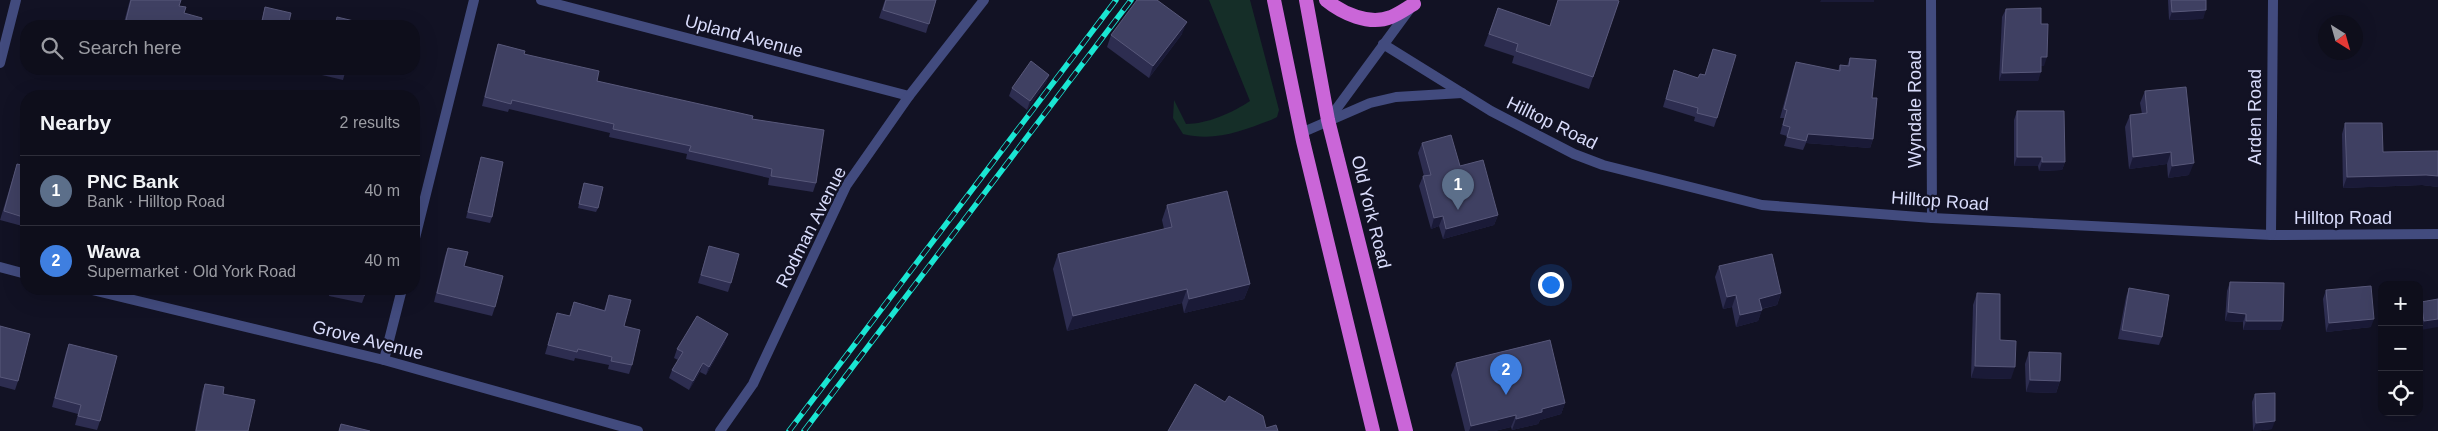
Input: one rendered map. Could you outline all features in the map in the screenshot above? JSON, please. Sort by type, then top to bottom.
[{"type":"highway","points":[[1274,0],[1301,133],[1373,431]]},
{"type":"highway","name":"Old York Road","points":[[1306,0],[1328,120],[1406,431]]},
{"type":"highway","points":[[1326,0],[1334,6],[1364,20],[1389,18],[1416,2]]},
{"type":"street","points":[[0,63],[16,0]]},
{"type":"street","points":[[420,218],[474,0]]},
{"type":"street","name":"Upland Avenue","points":[[541,0],[909,96]]},
{"type":"street","name":"Rodman Avenue","points":[[720,431],[753,384],[846,186],[909,96],[984,0]]},
{"type":"street","name":"Wyndale Road","points":[[1931,0],[1932,218]]},
{"type":"street","name":"Arden Road","points":[[2271,235],[2273,0]]},
{"type":"street","points":[[1328,120],[1416,2]]},
{"type":"street","name":"Hilltop Road","points":[[1383,44],[1530,133],[1574,154],[1603,165],[1762,205],[1932,218],[2271,235],[2438,234]]},
{"type":"street","points":[[1301,133],[1328,120],[1370,104],[1396,97],[1462,93]]},
{"type":"street","points":[[0,268],[20,273]]},
{"type":"street","name":"Grove Avenue","points":[[113,295],[384,360],[638,431]]},
{"type":"street","points":[[384,360],[400,295]]},
{"type":"green space","points":[[1209,0],[1250,0],[1279,110],[1277,117],[1271,120],[1228,134],[1206,137],[1183,134],[1173,118],[1174,100],[1186,124],[1194,124],[1219,117],[1250,101]]},
{"type":"building","points":[[131,0],[181,0],[179,6],[186,7],[184,13],[202,18],[202,20],[126,20]]},
{"type":"building","points":[[886,0],[936,0],[929,24],[883,10]]},
{"type":"building","points":[[1137,0],[1157,0],[1187,22],[1153,66],[1111,35]]},
{"type":"building","points":[[1558,0],[1619,1],[1593,77],[1516,51],[1518,44],[1489,34],[1498,8],[1550,26]]},
{"type":"building","points":[[2171,0],[2206,0],[2206,10],[2172,12]]},
{"type":"building","points":[[265,7],[291,13],[289,20],[262,20]]},
{"type":"building","points":[[2041,8],[2041,24],[2048,24],[2047,57],[2041,57],[2041,72],[2002,73],[2006,9]]},
{"type":"building","points":[[337,17],[350,20],[336,20]]},
{"type":"building","points":[[498,44],[525,51],[524,54],[599,71],[597,81],[753,116],[752,119],[824,130],[816,183],[771,176],[772,169],[689,151],[691,146],[613,129],[614,124],[512,100],[511,104],[485,97]]},
{"type":"building","points":[[1713,49],[1736,55],[1717,118],[1697,113],[1698,108],[1666,99],[1674,70],[1698,78],[1700,74],[1705,75]]},
{"type":"building","points":[[1850,58],[1876,60],[1872,98],[1877,98],[1873,139],[1808,134],[1806,141],[1787,137],[1790,127],[1783,125],[1787,110],[1784,109],[1796,62],[1840,71],[1840,65],[1849,66]]},
{"type":"building","points":[[1031,61],[1049,75],[1030,101],[1012,88]]},
{"type":"building","points":[[2186,87],[2194,163],[2172,166],[2171,152],[2133,157],[2130,115],[2147,113],[2145,91]]},
{"type":"building","points":[[2017,111],[2064,111],[2065,162],[2042,162],[2042,157],[2017,157]]},
{"type":"building","points":[[2345,123],[2382,123],[2383,152],[2438,151],[2438,176],[2347,177]]},
{"type":"building","points":[[1451,135],[1460,166],[1483,160],[1498,215],[1446,229],[1443,216],[1434,218],[1423,176],[1431,175],[1422,143]]},
{"type":"building","points":[[481,157],[503,162],[492,217],[468,212]]},
{"type":"building","points":[[17,164],[20,165],[20,216],[4,211]]},
{"type":"building","points":[[584,183],[603,187],[598,208],[579,204]]},
{"type":"building","points":[[1227,191],[1250,284],[1189,299],[1187,289],[1073,316],[1058,254],[1172,227],[1167,205]]},
{"type":"building","points":[[709,246],[739,254],[731,283],[701,275]]},
{"type":"building","points":[[448,248],[468,252],[464,266],[503,276],[495,307],[437,293]]},
{"type":"building","points":[[1772,254],[1781,293],[1759,299],[1762,310],[1740,315],[1736,295],[1727,297],[1719,266]]},
{"type":"building","points":[[2230,282],[2284,283],[2283,321],[2246,321],[2246,314],[2228,312]]},
{"type":"building","points":[[2371,286],[2374,319],[2329,323],[2326,290]]},
{"type":"building","points":[[2129,288],[2169,295],[2162,337],[2122,330]]},
{"type":"building","points":[[1977,293],[2000,294],[2000,340],[2016,341],[2015,367],[1975,366]]},
{"type":"building","points":[[609,295],[631,300],[624,326],[640,330],[632,365],[611,361],[612,357],[578,349],[577,352],[548,345],[557,313],[570,316],[574,302],[605,311]]},
{"type":"building","points":[[2438,299],[2438,319],[2424,321],[2423,302]]},
{"type":"building","points":[[697,316],[728,334],[709,367],[703,363],[693,381],[672,370],[683,352],[677,349]]},
{"type":"building","points":[[0,326],[30,334],[18,381],[0,377]]},
{"type":"building","points":[[1550,340],[1565,403],[1516,419],[1516,415],[1471,426],[1456,363]]},
{"type":"building","points":[[69,344],[117,356],[100,421],[78,416],[81,405],[55,398]]},
{"type":"building","points":[[2029,352],[2061,353],[2060,381],[2030,380]]},
{"type":"building","points":[[205,384],[224,387],[223,394],[255,400],[248,431],[196,431]]},
{"type":"building","points":[[1195,384],[1225,402],[1229,396],[1263,416],[1266,428],[1276,425],[1278,431],[1168,431]]},
{"type":"building","points":[[2275,393],[2275,421],[2256,423],[2255,394]]},
{"type":"building","points":[[341,424],[370,431],[339,431]]},
{"type":"railway","points":[[789,431],[1116,0]]},
{"type":"railway","points":[[804,431],[1131,0]]},
{"type":"place","name":"PNC Bank","points":[[1458,210]]},
{"type":"place","name":"Wawa","points":[[1506,395]]}]
